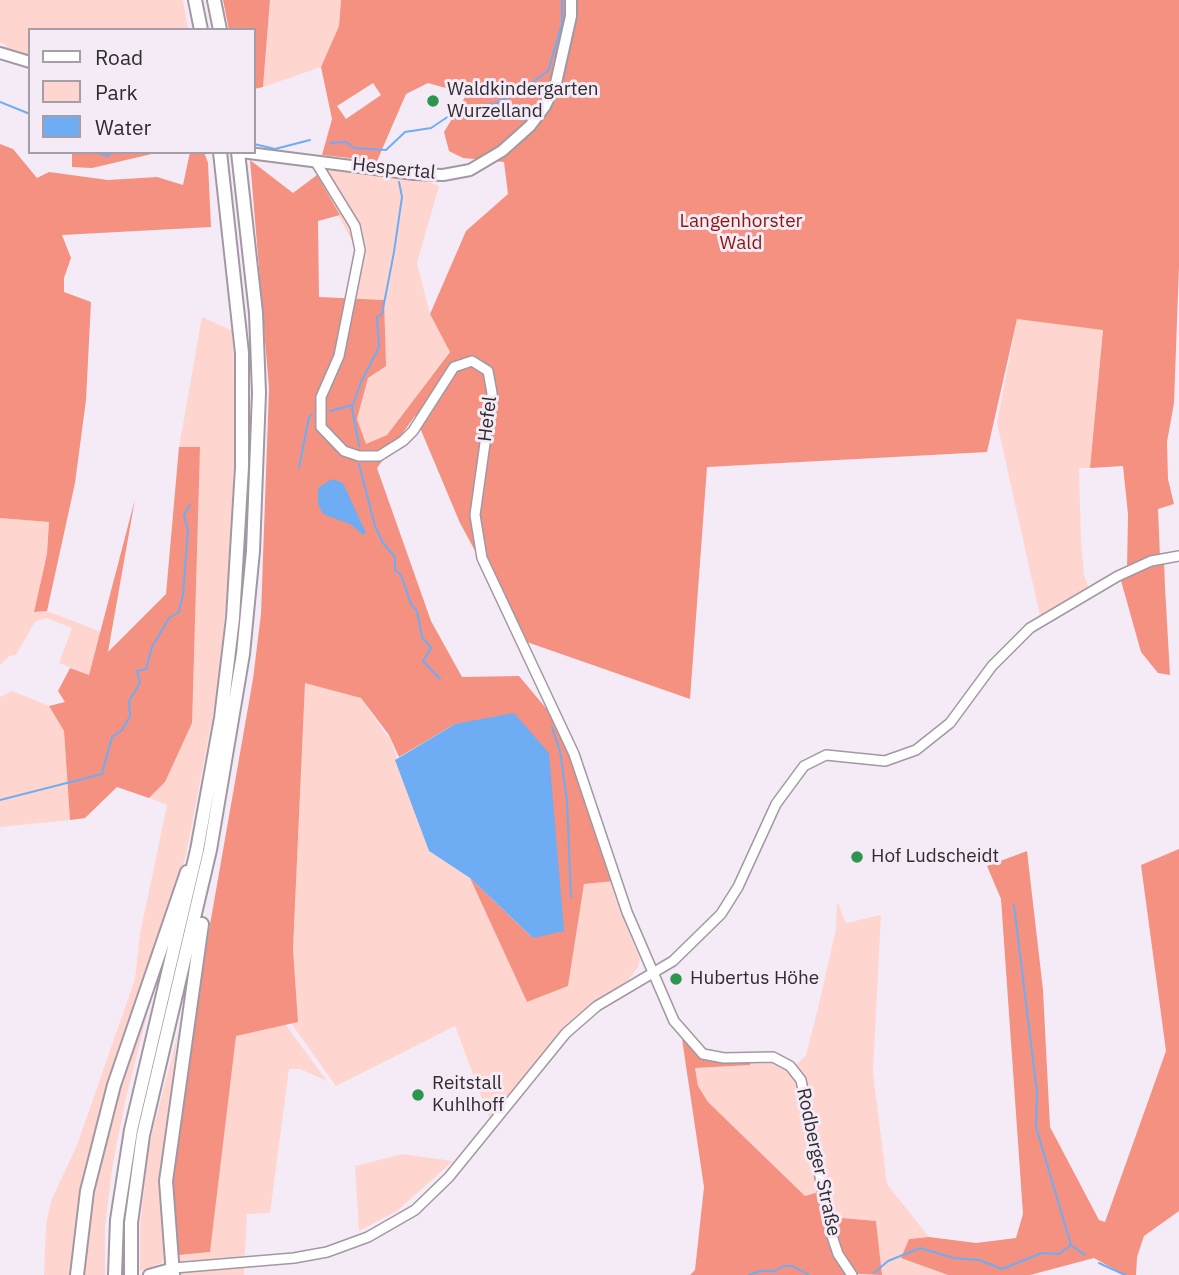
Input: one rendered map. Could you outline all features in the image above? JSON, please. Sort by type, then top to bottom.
[{"type":"highway","points":[[195,0],[201,28]]},
{"type":"highway","points":[[215,0],[220,28]]},
{"type":"highway","points":[[115,1275],[117,1220],[131,1130],[204,850],[240,536],[242,353],[220,154]]},
{"type":"highway","points":[[131,1275],[133,1203],[143,1135],[238,701],[253,551],[259,366],[239,154]]},
{"type":"highway","points":[[173,1272],[168,1241],[166,1181],[193,978],[209,888],[204,850]]},
{"type":"highway","points":[[77,1275],[87,1191],[114,1085],[181,886],[204,850]]},
{"type":"main road","name":"Hespertal","points":[[317,164],[331,163],[443,175],[470,170],[502,151],[530,126],[545,106],[556,83],[571,16],[571,0]]},
{"type":"main road","points":[[0,53],[28,61]]},
{"type":"main road","points":[[256,154],[309,160],[317,164]]},
{"type":"main road","points":[[152,1274],[173,1272]]},
{"type":"street","name":"Hefel","points":[[317,164],[355,226],[360,250],[340,356],[321,397],[321,427],[344,451],[359,456],[379,456],[403,441],[413,431],[454,367],[472,361],[488,372],[492,393],[475,515],[482,558],[574,754],[595,810],[627,912],[652,975]]},
{"type":"street","points":[[173,1272],[327,1252],[353,1244],[415,1210],[449,1177],[551,1049],[576,1023],[597,1006],[678,958],[726,908],[776,804],[804,766],[826,755],[885,761],[916,750],[950,723],[998,659],[1030,628],[1118,576],[1151,561],[1179,556]]},
{"type":"street","name":"Rodberger Straße","points":[[652,975],[674,1021],[700,1051],[724,1058],[773,1057],[787,1063],[797,1075],[805,1094],[831,1233],[838,1254],[852,1275]]},
{"type":"green space","points":[[0,0],[183,0],[188,28],[28,28],[28,61],[3,55],[6,45],[0,42]]},
{"type":"green space","points":[[223,0],[270,0],[263,87],[256,89],[256,28],[229,28]]},
{"type":"green space","points":[[270,0],[341,0],[339,26],[321,67],[263,87]]},
{"type":"green space","name":"Langenhorster Wald","points":[[341,0],[1179,0],[1179,266],[1174,403],[1167,442],[1168,479],[1174,504],[1158,509],[1160,557],[1127,570],[1128,514],[1123,466],[1090,468],[1103,330],[1017,319],[987,452],[707,467],[690,699],[524,641],[460,523],[415,416],[377,468],[431,621],[462,677],[519,676],[556,720],[615,881],[584,884],[568,986],[527,1002],[470,878],[533,938],[455,724],[399,757],[389,735],[361,698],[305,683],[293,949],[298,1022],[236,1036],[210,1252],[179,1255],[170,1187],[208,936],[253,679],[261,614],[269,388],[250,160],[293,193],[317,175],[340,215],[318,221],[319,297],[384,300],[386,366],[368,378],[357,419],[366,444],[387,435],[450,352],[430,314],[466,231],[508,194],[504,162],[463,158],[449,151],[444,132],[467,94],[428,83],[406,94],[377,161],[322,155],[332,119],[321,67],[339,26]],"holes":[[[373,83],[381,95],[346,119],[337,106]]]},
{"type":"green space","points":[[0,144],[13,149],[37,178],[49,172],[108,180],[157,177],[183,185],[190,154],[205,154],[208,163],[211,227],[62,235],[71,258],[64,278],[64,292],[91,302],[86,400],[75,483],[47,611],[34,612],[47,554],[49,522],[0,518]]},
{"type":"green space","points":[[72,154],[152,154],[92,168],[72,167]]},
{"type":"green space","points":[[322,156],[377,161],[439,186],[417,263],[430,314],[450,351],[387,435],[365,445],[357,419],[383,300],[348,298],[356,249],[317,175]]},
{"type":"green space","points":[[202,317],[233,331],[235,443],[228,589],[214,709],[186,855],[106,1103],[73,1275],[44,1275],[46,1224],[51,1201],[77,1145],[135,979],[140,934],[167,805],[149,798],[165,782],[195,536],[200,448],[179,447]]},
{"type":"green space","points":[[1017,319],[1103,329],[1090,468],[1079,468],[1084,575],[1090,591],[1040,616],[997,423]]},
{"type":"green space","points":[[179,447],[200,447],[192,723],[165,782],[149,798],[117,787],[85,818],[70,820],[64,731],[49,706],[65,702],[58,691],[70,668],[89,675],[135,499],[108,652],[166,594]]},
{"type":"green space","points":[[0,518],[49,522],[47,554],[34,612],[47,611],[101,632],[89,675],[59,663],[72,628],[46,618],[35,622],[16,655],[9,656],[0,665]]},
{"type":"green space","points":[[1164,560],[1170,675],[1158,673],[1141,652],[1120,577]]},
{"type":"green space","points":[[305,682],[361,698],[387,736],[389,735],[429,851],[470,878],[527,1002],[568,986],[584,884],[615,881],[627,928],[640,959],[638,967],[629,979],[582,1013],[550,1046],[490,1120],[455,1026],[336,1086],[291,1023],[298,1021],[293,949]]},
{"type":"green space","points":[[12,691],[49,706],[64,731],[70,820],[0,827],[0,697]]},
{"type":"green space","points":[[1179,849],[1179,1211],[1144,1236],[1137,1257],[1136,1275],[1125,1275],[1094,1258],[1030,1275],[948,1275],[901,1258],[909,1239],[929,1237],[976,1243],[1016,1238],[1023,1214],[1001,899],[987,866],[1027,851],[1043,990],[1050,1127],[1099,1220],[1105,1222],[1166,1051],[1141,865]]},
{"type":"green space","points":[[837,901],[846,923],[881,915],[873,1073],[887,1184],[929,1237],[909,1239],[902,1258],[948,1275],[882,1275],[876,1221],[830,1217],[808,1088],[796,1065],[806,1055],[819,1004],[836,929]]},
{"type":"green space","points":[[153,991],[125,1102],[112,1169],[105,1227],[105,1275],[84,1275],[88,1215],[98,1161],[122,1074]]},
{"type":"green space","points":[[285,1024],[327,1081],[300,1069],[289,1069],[270,1213],[247,1214],[244,1275],[177,1275],[179,1255],[210,1252],[236,1035]]},
{"type":"green space","points":[[178,1033],[160,1168],[166,1254],[162,1263],[140,1271],[140,1225],[149,1145]]},
{"type":"green space","points":[[682,1039],[708,1059],[751,1059],[750,1065],[695,1068],[698,1086],[708,1102],[805,1196],[819,1192],[848,1275],[690,1275],[695,1270],[704,1187]]},
{"type":"green space","points":[[751,1059],[777,1061],[797,1077],[819,1192],[805,1196],[708,1102],[698,1086],[695,1068],[750,1065]]},
{"type":"green space","points":[[402,1154],[453,1161],[397,1211],[359,1231],[355,1166]]},
{"type":"green space","points":[[830,1217],[876,1221],[882,1275],[856,1274],[840,1250]]},
{"type":"water","points":[[332,479],[343,483],[366,533],[363,535],[352,525],[323,514],[318,504],[318,488]]},
{"type":"water","points":[[514,713],[549,753],[564,931],[533,938],[470,878],[429,851],[395,760],[455,724]]},
{"type":"waterway","points":[[330,143],[346,142],[354,148],[386,150],[405,132],[431,128],[461,108],[494,104],[517,93],[548,71],[562,24],[562,0]]},
{"type":"waterway","points":[[0,102],[28,113]]},
{"type":"waterway","points":[[256,144],[275,149],[310,140]]},
{"type":"waterway","points":[[101,154],[110,154]]},
{"type":"waterway","points":[[359,446],[352,408],[361,382],[379,347],[377,317],[382,314],[394,252],[402,197],[399,182]]},
{"type":"waterway","points":[[330,411],[352,405]]},
{"type":"waterway","points":[[299,468],[309,417],[312,415]]},
{"type":"waterway","points":[[359,464],[375,526],[383,543],[395,557],[395,570],[401,575],[411,604],[417,611],[422,637],[431,648],[423,661],[440,679]]},
{"type":"waterway","points":[[0,800],[102,774],[112,737],[122,730],[130,716],[129,701],[140,683],[137,671],[146,669],[152,647],[169,618],[179,612],[183,595],[188,530],[184,515],[190,505]]},
{"type":"waterway","points":[[552,727],[560,751],[567,800],[571,897]]},
{"type":"waterway","points":[[1014,905],[1037,1093],[1036,1127],[1071,1245],[1085,1255]]},
{"type":"waterway","points":[[874,1273],[888,1261],[920,1248],[954,1258],[979,1260],[1002,1269],[1042,1253],[1059,1254],[1071,1245]]},
{"type":"waterway","points":[[1099,1263],[1125,1275]]},
{"type":"waterway","points":[[749,1275],[760,1271],[775,1271],[784,1266],[793,1266],[809,1275]]},
{"type":"place","name":"Waldkindergarten Wurzelland","points":[[433,101]]},
{"type":"place","name":"Hof Ludscheidt","points":[[857,857]]},
{"type":"place","name":"Hubertus Höhe","points":[[676,979]]},
{"type":"place","name":"Reitstall Kuhlhoff","points":[[418,1095]]}]
